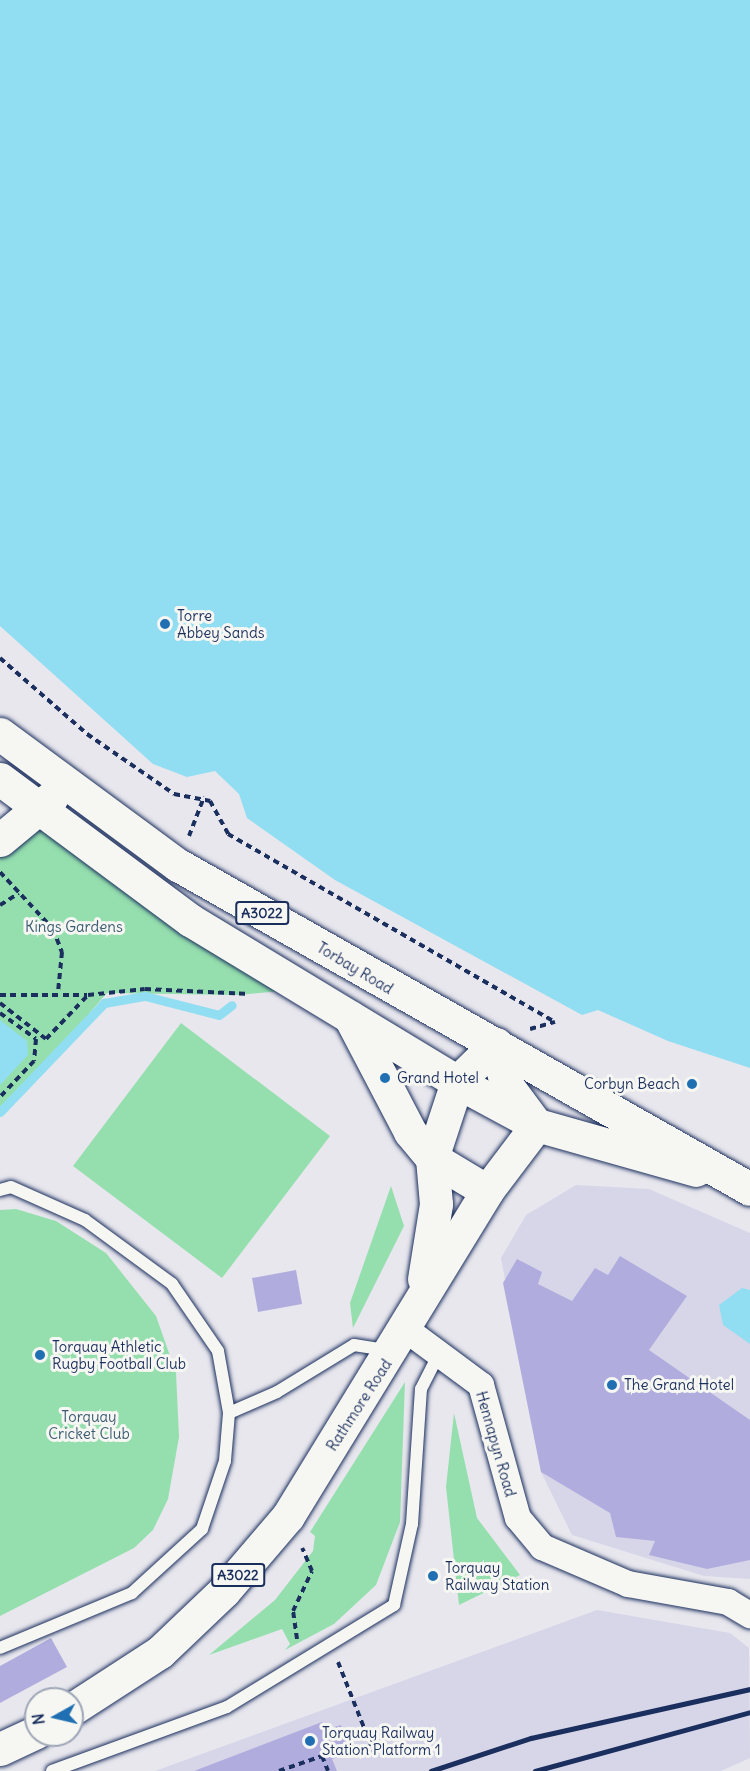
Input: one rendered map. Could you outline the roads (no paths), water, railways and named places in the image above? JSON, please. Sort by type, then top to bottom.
[{"type":"main road","name":"Torbay Road","points":[[0,734],[65,786],[178,865],[624,1114],[737,1184]]},
{"type":"main road","name":"Torbay Road","points":[[0,779],[36,811],[190,920],[457,1082],[537,1125],[737,1184]]},
{"type":"main road","points":[[0,840],[65,786]]},
{"type":"main road","points":[[349,1015],[410,1132],[432,1158],[487,1191]]},
{"type":"main road","points":[[496,1044],[506,1084],[537,1125]]},
{"type":"main road","name":"A3022","points":[[422,1293],[436,1204],[432,1158],[457,1082],[496,1044]]},
{"type":"main road","name":"Rathmore Road","points":[[84,1701],[160,1652],[254,1558],[288,1516],[399,1339],[422,1293],[487,1191],[537,1125]]},
{"type":"main road","points":[[0,1749],[24,1738]]},
{"type":"street","name":"Hennapyn Road","points":[[399,1339],[438,1356],[481,1385],[518,1518],[542,1547],[628,1584],[728,1602],[750,1615]]},
{"type":"lane","points":[[0,1190],[11,1186],[86,1220],[172,1284],[218,1351],[229,1413],[225,1461],[202,1529],[132,1593],[0,1648]]},
{"type":"lane","points":[[229,1413],[278,1392],[354,1345],[399,1339]]},
{"type":"lane","points":[[52,1771],[227,1707],[301,1664],[394,1605],[412,1524],[421,1389],[438,1356]]},
{"type":"water","points":[[0,0],[750,0],[750,1068],[668,1041],[598,1010],[582,1015],[335,880],[247,818],[239,794],[215,771],[187,777],[153,764],[0,626]]},
{"type":"water","points":[[0,1020],[27,1041],[28,1055],[0,1085]]},
{"type":"water","points":[[742,1288],[750,1290],[750,1344],[723,1325],[719,1305]]},
{"type":"waterway","points":[[0,1112],[104,1003],[145,996],[219,1015],[232,1005]]},
{"type":"railway","points":[[431,1771],[531,1738],[750,1689]]},
{"type":"railway","points":[[535,1771],[750,1712]]},
{"type":"place","name":"Torre Abbey Sands","points":[[165,624]]},
{"type":"place","name":"Grand Hotel","points":[[385,1078]]},
{"type":"place","name":"Corbyn Beach","points":[[692,1084]]},
{"type":"place","name":"Torquay Athletic Rugby Football Club","points":[[40,1355]]},
{"type":"place","name":"The Grand Hotel","points":[[612,1385]]},
{"type":"place","name":"Torquay Railway Station","points":[[433,1576]]},
{"type":"place","name":"Torquay Railway Station Platform 1","points":[[310,1741]]},
{"type":"park label","name":"Kings Gardens","points":[[74,927]]},
{"type":"park label","name":"Torquay Cricket Club","points":[[89,1424]]}]
